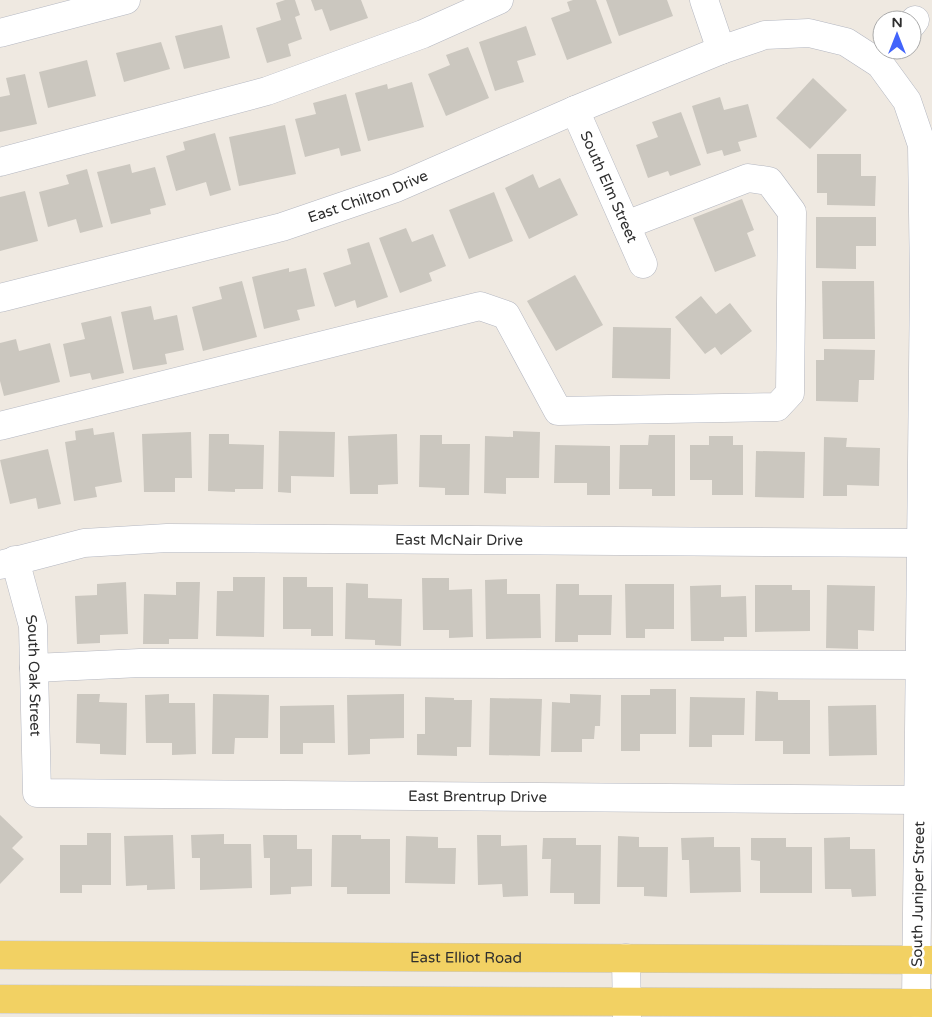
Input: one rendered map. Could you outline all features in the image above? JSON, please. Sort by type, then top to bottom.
[{"type":"main road","name":"East Elliot Road","points":[[0,955],[925,960]]},
{"type":"main road","points":[[0,999],[627,1009],[924,1003]]},
{"type":"street","points":[[0,33],[126,0]]},
{"type":"street","points":[[0,162],[267,91],[423,34],[499,0]]},
{"type":"street","points":[[704,0],[721,50]]},
{"type":"street","name":"South Juniper Street","points":[[721,50],[765,35],[809,33],[846,42],[872,52]]},
{"type":"street","name":"East Chilton Drive","points":[[0,298],[282,227],[396,188],[575,110],[721,50]]},
{"type":"street","name":"South Juniper Street","points":[[887,60],[907,101],[922,144],[928,281],[928,413],[922,543],[919,800],[925,960],[924,1003]]},
{"type":"street","name":"South Elm Street","points":[[575,110],[643,264]]},
{"type":"street","points":[[0,426],[480,306],[506,315],[558,411],[776,407],[790,393],[792,212],[769,181],[748,178],[626,225]]},
{"type":"street","name":"East McNair Drive","points":[[8,562],[84,543],[167,538],[922,543]]},
{"type":"street","name":"South Oak Street","points":[[8,562],[32,626],[37,793]]},
{"type":"street","points":[[34,668],[140,663],[920,665]]},
{"type":"street","name":"East Brentrup Drive","points":[[37,793],[919,800]]},
{"type":"street","points":[[626,958],[627,1009]]},
{"type":"building","points":[[285,0],[295,0],[300,15],[295,17],[302,39],[288,44],[291,56],[267,63],[256,28],[281,20],[276,3]]},
{"type":"building","points":[[311,0],[361,0],[368,18],[330,31],[322,9],[315,11]]},
{"type":"building","points":[[573,0],[596,0],[612,43],[567,60],[551,18],[570,11],[567,2]]},
{"type":"building","points":[[606,0],[667,0],[673,16],[619,36]]},
{"type":"building","points":[[222,25],[230,58],[184,69],[175,36]]},
{"type":"building","points":[[526,26],[536,55],[517,61],[524,82],[495,91],[479,42]]},
{"type":"building","points":[[161,42],[170,69],[124,82],[116,53]]},
{"type":"building","points":[[468,47],[489,98],[446,116],[428,74],[450,65],[446,55]]},
{"type":"building","points":[[87,60],[96,96],[48,108],[39,72]]},
{"type":"building","points":[[25,74],[37,124],[0,132],[0,97],[10,95],[6,78]]},
{"type":"building","points":[[813,78],[847,110],[810,149],[776,118]]},
{"type":"building","points":[[412,82],[424,127],[368,141],[355,93],[387,84],[388,89]]},
{"type":"building","points":[[346,94],[361,151],[341,156],[339,148],[305,157],[295,119],[316,114],[313,103]]},
{"type":"building","points":[[720,97],[724,110],[748,104],[757,137],[738,142],[741,151],[724,156],[722,150],[707,154],[692,106]]},
{"type":"building","points":[[681,112],[701,165],[670,176],[668,171],[648,178],[636,145],[658,137],[652,122]]},
{"type":"building","points":[[285,125],[296,174],[239,186],[229,137]]},
{"type":"building","points":[[215,133],[231,190],[210,196],[206,182],[176,191],[166,156],[185,150],[183,142]]},
{"type":"building","points":[[817,154],[861,154],[861,176],[876,176],[875,206],[827,205],[827,193],[817,193]]},
{"type":"building","points":[[130,164],[132,173],[155,167],[166,205],[150,209],[151,214],[111,224],[97,172]]},
{"type":"building","points":[[87,169],[103,227],[80,233],[76,219],[48,227],[39,192],[69,184],[66,175]]},
{"type":"building","points":[[533,174],[539,188],[560,178],[578,215],[529,239],[505,188]]},
{"type":"building","points":[[25,191],[38,241],[0,251],[0,197]]},
{"type":"building","points":[[494,192],[513,241],[469,259],[449,210]]},
{"type":"building","points":[[742,199],[754,230],[747,233],[756,256],[715,272],[693,218]]},
{"type":"building","points":[[816,217],[876,217],[876,246],[856,246],[856,269],[816,268]]},
{"type":"building","points":[[406,228],[412,242],[433,234],[446,266],[429,273],[432,281],[400,293],[379,238]]},
{"type":"building","points":[[369,242],[388,297],[357,308],[355,300],[335,307],[323,273],[351,264],[347,249]]},
{"type":"building","points":[[289,268],[289,272],[306,268],[315,306],[297,310],[300,320],[264,329],[252,277]]},
{"type":"building","points":[[575,275],[603,325],[556,351],[527,301]]},
{"type":"building","points":[[242,281],[257,337],[203,351],[192,307],[222,299],[219,287]]},
{"type":"building","points":[[822,281],[874,281],[875,339],[823,339]]},
{"type":"building","points":[[701,296],[716,314],[730,303],[752,331],[721,355],[715,347],[705,354],[675,317]]},
{"type":"building","points":[[151,306],[154,320],[177,315],[184,350],[165,354],[167,364],[133,370],[121,312]]},
{"type":"building","points":[[111,316],[124,373],[92,380],[90,373],[70,377],[63,344],[85,339],[81,323]]},
{"type":"building","points":[[613,327],[671,328],[670,379],[612,378]]},
{"type":"building","points":[[16,339],[19,351],[50,343],[60,382],[4,396],[0,381],[0,343]]},
{"type":"building","points":[[824,349],[875,350],[874,380],[859,380],[858,402],[816,401],[816,360],[824,360]]},
{"type":"building","points":[[93,428],[94,435],[114,432],[122,482],[95,487],[97,497],[74,501],[65,442],[76,440],[75,431]]},
{"type":"building","points":[[279,431],[335,432],[334,477],[291,476],[291,493],[278,492]]},
{"type":"building","points":[[513,431],[540,432],[539,478],[506,478],[506,494],[484,493],[485,436],[513,437]]},
{"type":"building","points":[[191,432],[192,478],[175,478],[175,492],[144,492],[142,434]]},
{"type":"building","points":[[209,434],[229,434],[229,444],[264,445],[263,489],[235,489],[235,492],[208,491]]},
{"type":"building","points":[[397,434],[398,484],[378,485],[378,494],[350,494],[348,436]]},
{"type":"building","points":[[420,435],[442,435],[442,444],[470,444],[469,495],[445,495],[445,488],[419,487]]},
{"type":"building","points":[[649,435],[675,435],[675,496],[652,496],[652,489],[619,489],[620,445],[648,445]]},
{"type":"building","points":[[709,436],[733,436],[733,445],[743,445],[743,495],[712,495],[712,480],[690,480],[690,445],[709,445]]},
{"type":"building","points":[[824,437],[847,438],[846,447],[880,448],[879,486],[847,485],[847,496],[823,496]]},
{"type":"building","points":[[555,445],[610,446],[610,495],[587,495],[587,483],[554,483]]},
{"type":"building","points":[[48,449],[61,504],[38,509],[36,498],[10,504],[0,460]]},
{"type":"building","points":[[756,451],[805,452],[804,498],[755,497]]},
{"type":"building","points":[[233,577],[265,577],[264,637],[216,636],[217,591],[233,591]]},
{"type":"building","points":[[283,577],[307,577],[307,587],[333,587],[333,636],[311,636],[311,629],[283,629]]},
{"type":"building","points":[[422,578],[449,578],[449,590],[472,589],[473,637],[449,638],[449,630],[423,630]]},
{"type":"building","points":[[507,579],[507,594],[540,594],[541,638],[486,639],[485,580]]},
{"type":"building","points":[[126,582],[128,634],[100,635],[100,643],[77,644],[75,596],[97,595],[97,584]]},
{"type":"building","points":[[176,582],[200,582],[198,639],[169,639],[169,644],[143,644],[144,594],[176,595]]},
{"type":"building","points":[[346,583],[368,584],[368,598],[402,599],[401,646],[375,645],[375,640],[345,639]]},
{"type":"building","points":[[556,584],[579,584],[579,595],[612,595],[611,635],[578,635],[578,642],[555,642]]},
{"type":"building","points":[[625,584],[674,584],[674,629],[645,629],[645,638],[626,638]]},
{"type":"building","points":[[721,585],[721,597],[746,596],[747,637],[724,637],[724,641],[691,641],[690,586]]},
{"type":"building","points":[[755,585],[792,585],[792,590],[810,590],[810,631],[755,632]]},
{"type":"building","points":[[827,585],[875,586],[874,631],[858,630],[858,649],[826,648]]},
{"type":"building","points":[[650,689],[676,689],[676,734],[640,734],[640,751],[621,751],[621,695],[650,695]]},
{"type":"building","points":[[756,691],[778,692],[778,700],[810,700],[810,754],[783,754],[783,741],[755,741]]},
{"type":"building","points":[[77,694],[100,694],[99,702],[127,703],[126,755],[100,754],[100,744],[76,743]]},
{"type":"building","points":[[169,694],[169,703],[195,703],[196,754],[172,755],[172,743],[146,743],[145,695]]},
{"type":"building","points":[[213,694],[269,695],[268,738],[235,738],[234,754],[212,754]]},
{"type":"building","points":[[404,694],[404,738],[370,739],[370,754],[348,755],[347,695]]},
{"type":"building","points":[[570,694],[601,695],[600,726],[595,726],[594,739],[582,739],[582,752],[551,752],[552,702],[570,703]]},
{"type":"building","points":[[425,697],[472,700],[471,747],[457,747],[457,756],[417,755],[417,734],[425,734]]},
{"type":"building","points":[[690,697],[745,698],[744,735],[712,735],[712,747],[689,747]]},
{"type":"building","points":[[490,698],[542,699],[540,756],[489,755]]},
{"type":"building","points":[[334,705],[335,743],[303,743],[303,754],[280,754],[280,706]]},
{"type":"building","points":[[876,705],[877,755],[829,756],[828,706]]},
{"type":"building","points":[[0,815],[23,837],[12,848],[24,859],[0,884]]},
{"type":"building","points":[[87,833],[111,833],[111,885],[82,885],[82,893],[60,893],[60,845],[87,845]]},
{"type":"building","points":[[224,834],[224,844],[251,844],[252,888],[200,890],[200,858],[192,858],[191,835]]},
{"type":"building","points":[[173,835],[175,889],[147,890],[147,885],[126,886],[124,836]]},
{"type":"building","points":[[263,835],[297,835],[297,849],[312,849],[312,886],[291,887],[291,894],[270,895],[270,858],[264,858]]},
{"type":"building","points":[[332,835],[361,835],[361,839],[390,839],[390,894],[347,894],[347,887],[331,887]]},
{"type":"building","points":[[477,835],[501,835],[501,846],[527,845],[528,896],[503,897],[502,884],[478,885]]},
{"type":"building","points":[[406,836],[438,837],[438,848],[456,848],[455,884],[405,883]]},
{"type":"building","points":[[618,836],[639,837],[639,847],[668,847],[667,897],[644,896],[644,887],[617,887]]},
{"type":"building","points":[[714,837],[714,847],[740,847],[741,892],[690,893],[689,860],[682,860],[681,838]]},
{"type":"building","points":[[850,837],[850,849],[875,849],[876,896],[852,897],[851,889],[825,889],[824,838]]},
{"type":"building","points":[[543,838],[576,838],[576,845],[601,845],[600,904],[574,904],[574,893],[550,893],[551,859],[542,859]]},
{"type":"building","points":[[751,838],[786,838],[786,847],[812,847],[812,893],[760,893],[760,861],[751,860]]}]
